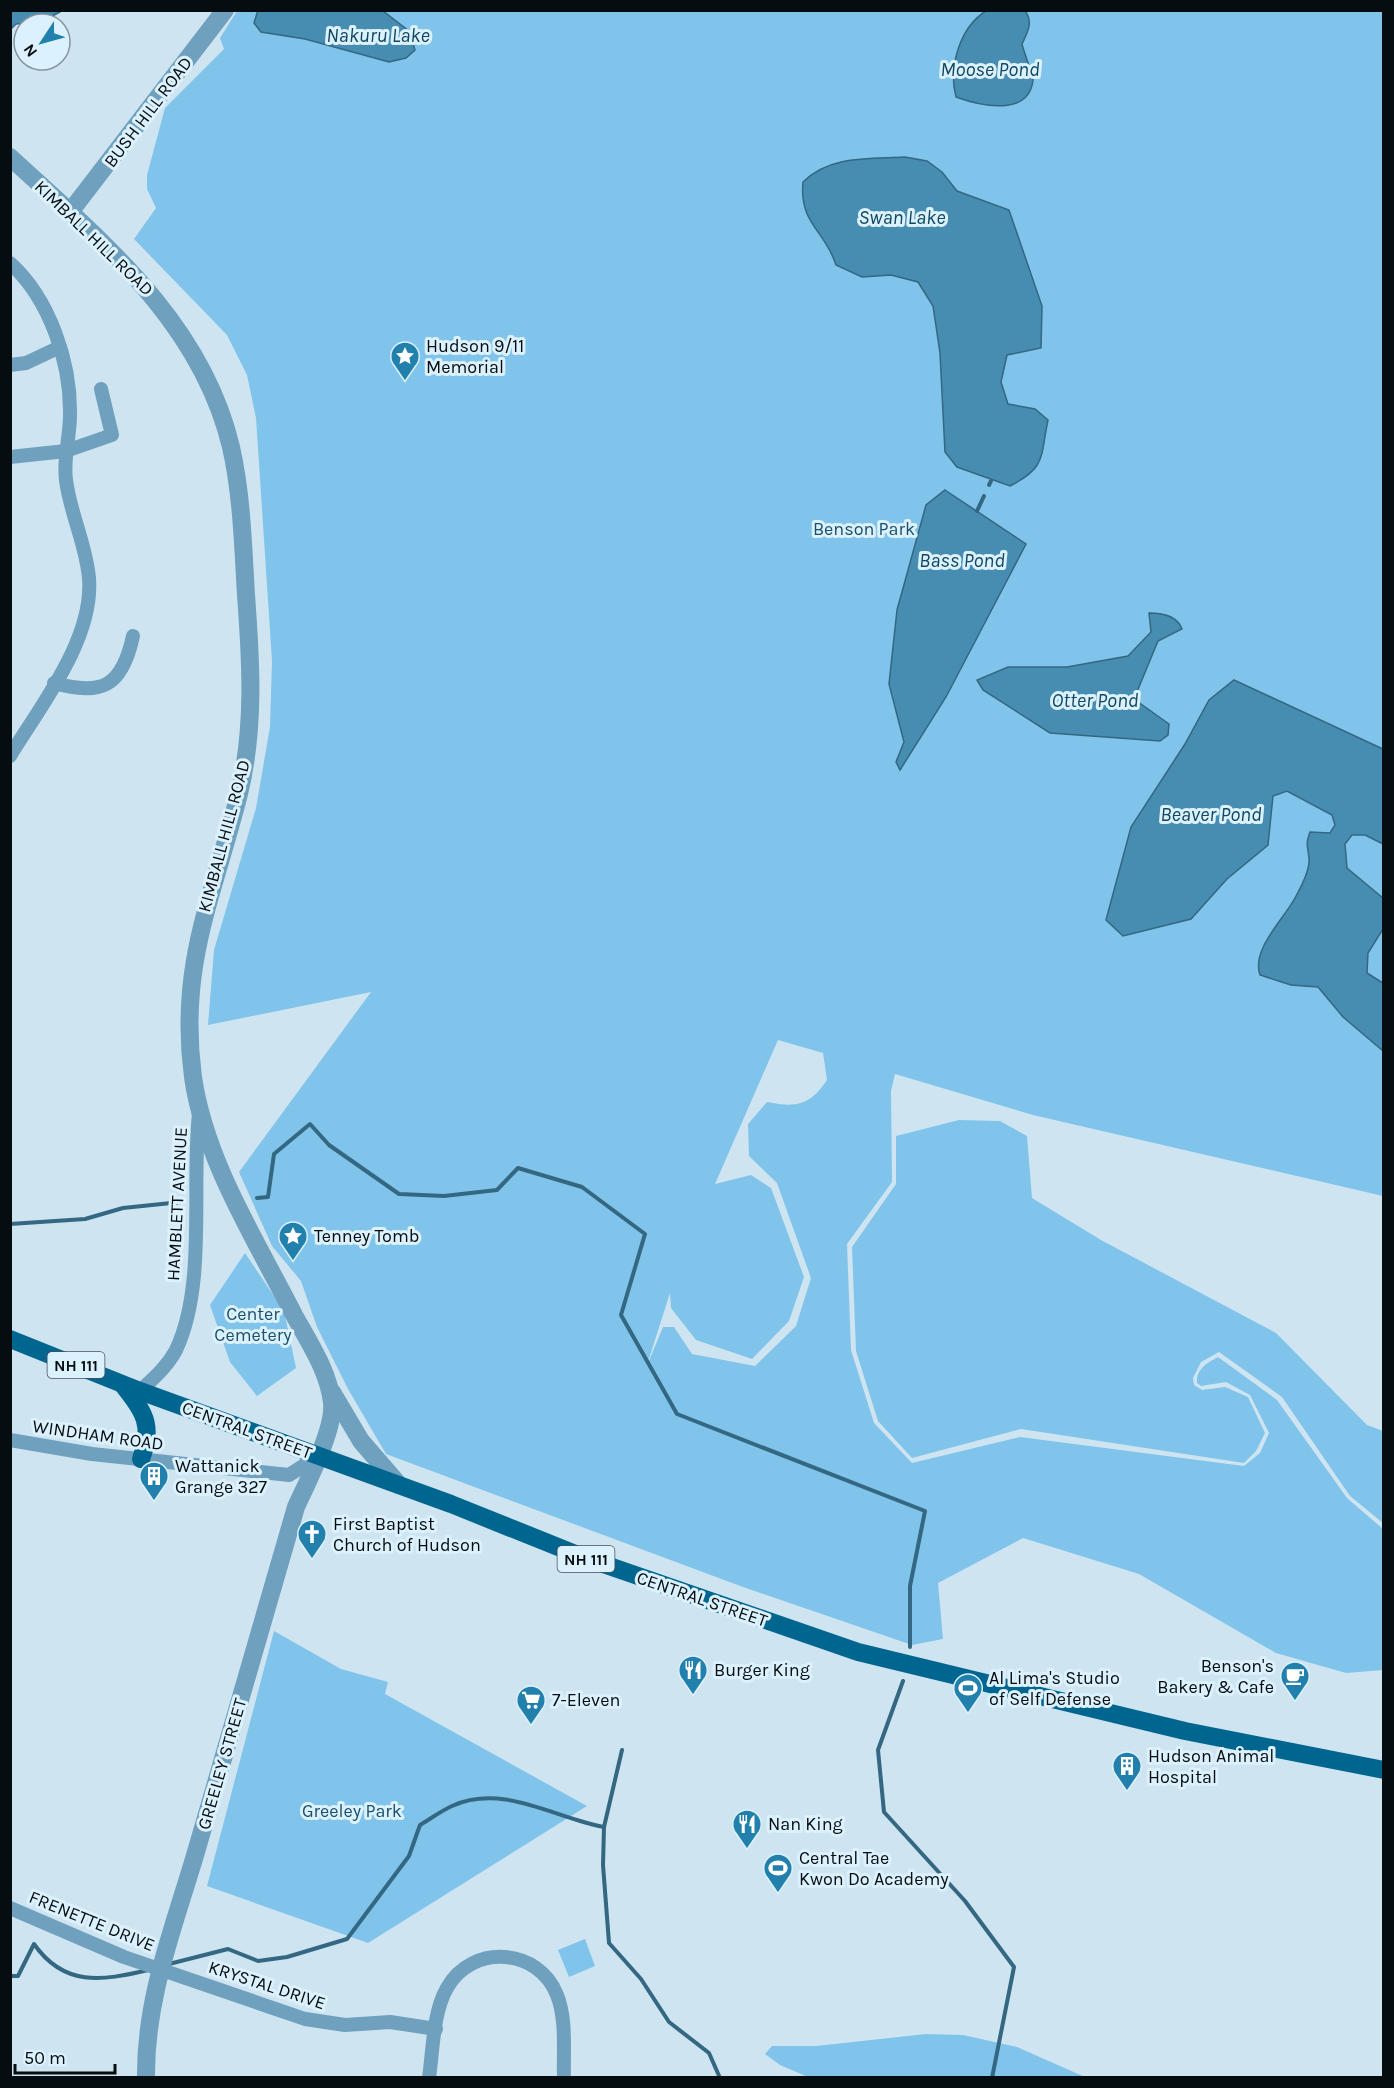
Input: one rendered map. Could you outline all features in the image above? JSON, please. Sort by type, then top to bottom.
[{"type":"main road","name":"CENTRAL STREET","points":[[10,1339],[140,1391],[399,1485],[583,1557],[858,1652],[1185,1731],[1383,1770]]},
{"type":"main road","points":[[122,1383],[137,1403],[147,1424],[147,1443],[141,1459]]},
{"type":"street","name":"BUSH HILL ROAD","points":[[70,212],[225,10]]},
{"type":"street","name":"KIMBALL HILL ROAD","points":[[10,157],[104,243],[147,288],[180,331],[210,387],[222,416],[237,478],[249,636],[249,731],[239,794],[207,900],[193,961],[189,1024],[200,1112],[224,1175],[329,1387],[333,1405],[319,1456]]},
{"type":"street","points":[[10,262],[26,279],[39,301],[60,347],[70,398],[64,464],[68,496],[86,559],[88,597],[82,630],[54,683],[10,756]]},
{"type":"street","points":[[10,365],[26,363],[60,347]]},
{"type":"street","points":[[10,457],[66,450],[112,435],[101,389]]},
{"type":"street","points":[[54,683],[81,690],[101,687],[118,674],[124,664],[133,636]]},
{"type":"street","name":"HAMBLETT AVENUE","points":[[140,1391],[165,1368],[176,1349],[185,1324],[195,1272],[196,1139],[200,1112]]},
{"type":"street","points":[[329,1387],[362,1441],[399,1485]]},
{"type":"street","name":"WINDHAM ROAD","points":[[10,1440],[92,1454],[290,1475],[319,1456]]},
{"type":"street","name":"GREELEY STREET","points":[[146,2078],[147,2038],[160,1967],[195,1856],[296,1507],[319,1456]]},
{"type":"street","name":"FRENETTE DRIVE","points":[[10,1908],[124,1957],[160,1967]]},
{"type":"street","points":[[429,2078],[436,2029],[444,1995],[453,1979],[466,1967],[491,1957],[509,1957],[526,1962],[548,1978],[560,2002],[564,2078]]},
{"type":"street","name":"KRYSTAL DRIVE","points":[[160,1967],[325,2024],[390,2022],[436,2029]]},
{"type":"green space","name":"Benson Park","points":[[237,11],[1383,11],[1383,1196],[1033,1115],[895,1074],[891,1091],[892,1182],[847,1244],[851,1350],[874,1423],[912,1463],[1020,1437],[1244,1466],[1260,1453],[1269,1433],[1250,1395],[1226,1382],[1201,1386],[1197,1383],[1200,1370],[1218,1357],[1277,1400],[1347,1498],[1383,1529],[1383,1670],[1346,1673],[1276,1653],[1139,1574],[1023,1538],[938,1583],[943,1639],[912,1645],[743,1587],[386,1454],[348,1389],[317,1327],[301,1281],[272,1246],[239,1172],[371,992],[208,1025],[214,950],[256,808],[270,727],[272,661],[256,418],[247,375],[227,335],[134,239],[156,208],[147,189],[147,175],[165,108],[224,49],[220,38]],"holes":[[[778,1040],[823,1053],[827,1080],[815,1095],[802,1103],[787,1105],[767,1102],[748,1124],[749,1156],[777,1183],[811,1278],[796,1326],[755,1366],[692,1354],[674,1327],[663,1327],[646,1368],[670,1293],[671,1308],[696,1340],[752,1359],[789,1321],[804,1277],[771,1188],[751,1175],[715,1184]]]},
{"type":"green space","points":[[959,1120],[1000,1121],[1027,1136],[1032,1198],[1101,1240],[1276,1333],[1367,1425],[1383,1431],[1383,1523],[1350,1496],[1282,1397],[1219,1352],[1201,1362],[1193,1378],[1194,1385],[1202,1390],[1225,1387],[1248,1397],[1265,1433],[1256,1451],[1244,1463],[1021,1429],[912,1458],[878,1421],[856,1351],[852,1247],[896,1184],[896,1136]]},
{"type":"green space","name":"Center Cemetery","points":[[245,1253],[284,1311],[296,1368],[257,1396],[230,1362],[210,1305]]},
{"type":"green space","name":"Greeley Park","points":[[274,1631],[341,1669],[388,1682],[385,1694],[587,1806],[368,1943],[207,1886]]},
{"type":"green space","points":[[585,1939],[595,1966],[569,1977],[558,1950]]},
{"type":"green space","points":[[926,2034],[963,2035],[1017,2047],[1085,2077],[808,2077],[780,2065],[765,2054],[772,2046],[816,2046]]},
{"type":"water","points":[[11,10],[60,10],[60,12],[12,12],[11,29]]},
{"type":"water","name":"Nakuru Lake","points":[[258,10],[383,11],[409,31],[415,50],[406,58],[389,62],[305,39],[261,32],[254,23]]},
{"type":"water","name":"Moose Pond","points":[[986,11],[1025,11],[1028,15],[1029,28],[1022,44],[1033,80],[1029,92],[1022,100],[1013,104],[989,105],[956,97],[954,73],[958,49],[969,27]]},
{"type":"water","name":"Swan Lake","points":[[905,157],[927,161],[942,172],[957,191],[1009,210],[1042,306],[1041,348],[1007,355],[1001,382],[1008,404],[1035,409],[1048,420],[1040,460],[1036,467],[1010,486],[957,467],[945,452],[940,353],[933,306],[918,282],[891,275],[862,277],[836,265],[805,208],[803,182],[825,167],[851,160]]},
{"type":"water","name":"Bass Pond","points":[[945,490],[1026,544],[946,697],[900,770],[896,762],[904,742],[889,684],[897,610],[926,505]]},
{"type":"water","name":"Otter Pond","points":[[1149,613],[1164,614],[1173,618],[1182,629],[1158,641],[1134,699],[1169,724],[1168,735],[1160,741],[1050,733],[983,690],[977,680],[1008,667],[1067,667],[1128,656],[1151,632]]},
{"type":"water","name":"Beaver Pond","points":[[1234,680],[1383,749],[1383,844],[1365,835],[1352,835],[1345,844],[1347,868],[1383,898],[1383,929],[1368,953],[1367,973],[1383,983],[1383,1051],[1343,1017],[1318,987],[1291,985],[1260,975],[1258,965],[1264,945],[1295,898],[1306,873],[1309,863],[1307,843],[1310,832],[1330,833],[1335,825],[1332,815],[1287,791],[1273,796],[1268,845],[1227,879],[1191,919],[1123,936],[1106,920],[1131,827],[1185,744],[1209,700]]},
{"type":"waterway","points":[[989,485],[991,481]]},
{"type":"waterway","points":[[977,511],[984,496]]},
{"type":"waterway","points":[[257,1198],[268,1197],[274,1154],[310,1124],[329,1145],[399,1194],[444,1196],[497,1190],[518,1168],[582,1187],[645,1234],[621,1315],[677,1414],[925,1511],[910,1586],[910,1647]]},
{"type":"waterway","points":[[10,1224],[85,1219],[123,1208],[181,1202]]},
{"type":"waterway","points":[[903,1681],[878,1750],[884,1812],[965,1901],[1014,1967],[992,2078]]},
{"type":"waterway","points":[[622,1750],[604,1827],[603,1865],[609,1943],[641,1979],[669,2022],[709,2053],[720,2078]]},
{"type":"waterway","points":[[169,1964],[228,1949],[258,1961],[287,1957],[347,1939],[409,1856],[420,1825],[452,1806],[471,1800],[490,1798],[510,1800],[604,1827]]},
{"type":"waterway","points":[[10,1976],[18,1976],[34,1944],[58,1968],[71,1974],[100,1978],[148,1970]]},
{"type":"place","name":"Hudson 9/11 Memorial","points":[[405,382]]},
{"type":"place","name":"Tenney Tomb","points":[[293,1262]]},
{"type":"place","name":"Wattanick Grange 327","points":[[154,1502]]},
{"type":"place","name":"First Baptist Church of Hudson","points":[[312,1560]]},
{"type":"place","name":"Burger King","points":[[693,1696]]},
{"type":"place","name":"Benson's Bakery & Cafe","points":[[1295,1702]]},
{"type":"place","name":"Al Lima's Studio of Self Defense","points":[[968,1714]]},
{"type":"place","name":"7-Eleven","points":[[531,1726]]},
{"type":"place","name":"Hudson Animal Hospital","points":[[1127,1792]]},
{"type":"place","name":"Nan King","points":[[747,1850]]},
{"type":"place","name":"Central Tae Kwon Do Academy","points":[[778,1894]]}]
